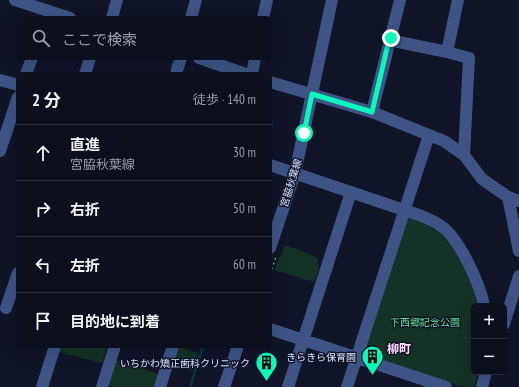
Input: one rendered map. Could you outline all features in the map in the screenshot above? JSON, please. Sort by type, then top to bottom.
[{"type":"street","points":[[15,0],[47,15]]},
{"type":"street","points":[[113,16],[117,0]]},
{"type":"street","points":[[192,16],[196,0]]},
{"type":"street","points":[[263,16],[267,0]]},
{"type":"street","name":"宮脇秋葉線","points":[[272,242],[295,173],[332,0]]},
{"type":"street","points":[[372,112],[400,0]]},
{"type":"street","points":[[447,52],[458,0]]},
{"type":"street","points":[[389,40],[469,58],[464,155]]},
{"type":"street","points":[[27,72],[31,60]]},
{"type":"street","points":[[86,72],[89,60]]},
{"type":"street","points":[[177,72],[180,60]]},
{"type":"street","points":[[205,60],[240,72]]},
{"type":"street","points":[[252,72],[255,60]]},
{"type":"street","points":[[0,80],[16,84]]},
{"type":"street","points":[[272,83],[372,112],[444,141],[464,155],[482,180],[513,199],[519,251]]},
{"type":"street","points":[[1,147],[16,103]]},
{"type":"street","points":[[347,387],[429,135]]},
{"type":"street","points":[[272,166],[419,215],[441,226],[454,240],[466,259],[477,284],[483,303]]},
{"type":"street","points":[[288,387],[351,192]]},
{"type":"street","points":[[507,314],[519,276]]},
{"type":"street","points":[[16,278],[3,307],[16,311]]},
{"type":"street","points":[[272,330],[304,339],[357,358],[414,382],[446,387]]},
{"type":"street","points":[[42,387],[54,348]]},
{"type":"street","points":[[102,387],[114,348]]},
{"type":"street","points":[[160,387],[172,348]]},
{"type":"street","points":[[224,387],[237,348]]},
{"type":"street","points":[[482,387],[485,375]]},
{"type":"green space","name":"下西郷記念公園","points":[[411,218],[443,236],[454,250],[469,279],[476,303],[471,303],[471,375],[477,375],[474,387],[462,387],[365,354],[364,350],[407,219]]},
{"type":"green space","points":[[285,245],[307,253],[318,259],[319,269],[314,282],[274,270]]},
{"type":"green space","points":[[60,348],[106,348],[102,363],[59,352]]},
{"type":"green space","points":[[179,348],[198,353],[192,371],[173,365]]},
{"type":"green space","points":[[115,360],[159,374],[155,387],[115,387],[107,385]]},
{"type":"waterway","points":[[172,66],[174,60]]},
{"type":"waterway","points":[[190,387],[202,348]]},
{"type":"place","name":"きらきら保育園","points":[[372,376]]},
{"type":"place","name":"いちかわ矯正歯科クリニック","points":[[266,382]]},
{"type":"district","name":"柳町","points":[[399,348]]},
{"type":"route","points":[[304,133],[312,94],[372,112],[389,40],[391,38]]}]
